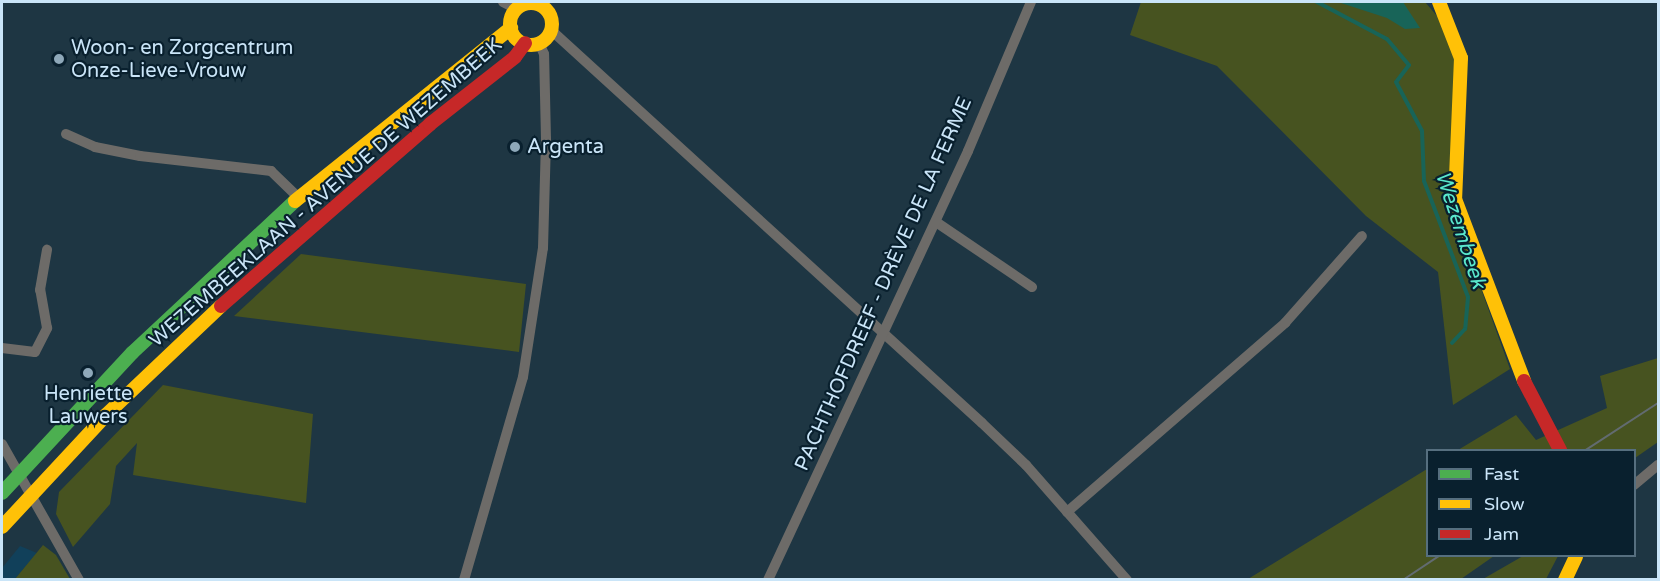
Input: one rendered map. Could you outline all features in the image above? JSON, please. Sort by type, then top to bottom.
[{"type":"main road","points":[[1439,2],[1455,35],[1461,58],[1455,199],[1527,392],[1559,449]]},
{"type":"main road","points":[[517,9],[530,3],[542,3],[551,16],[551,30]]},
{"type":"main road","name":"WEZEMBEEKLAAN - AVENUE DE WEZEMBEEK","points":[[2,493],[132,352],[299,198],[511,28],[517,9]]},
{"type":"main road","name":"WEZEMBEEKLAAN - AVENUE DE WEZEMBEEK","points":[[511,28],[532,43]]},
{"type":"main road","name":"WEZEMBEEKLAAN - AVENUE DE WEZEMBEEK","points":[[2,527],[30,495],[196,328],[430,124],[551,30]]},
{"type":"main road","points":[[1565,579],[1575,557]]},
{"type":"street","points":[[503,2],[517,9]]},
{"type":"street","name":"PACHTHOFDREEF - DRÈVE DE LA FERME","points":[[770,579],[936,222],[1031,2]]},
{"type":"street","points":[[551,30],[885,331],[1026,465],[1127,579]]},
{"type":"street","points":[[464,579],[523,377],[543,248],[546,139],[544,54],[532,43]]},
{"type":"street","points":[[66,134],[94,147],[140,156],[271,171],[299,198]]},
{"type":"street","points":[[936,222],[1032,286]]},
{"type":"street","points":[[1067,512],[1284,323],[1362,237]]},
{"type":"street","points":[[2,348],[35,352],[47,328],[40,290],[46,250]]},
{"type":"street","points":[[2,444],[79,579]]},
{"type":"street","points":[[1636,484],[1659,465]]},
{"type":"shaded area","points":[[1141,2],[1425,2],[1443,23],[1455,59],[1450,203],[1510,369],[1453,405],[1438,272],[1366,216],[1217,66],[1130,35]]},
{"type":"shaded area","points":[[1338,2],[1403,2],[1420,28],[1405,29],[1387,18]]},
{"type":"shaded area","points":[[301,254],[526,284],[519,352],[234,316]]},
{"type":"shaded area","points":[[1658,358],[1658,442],[1636,457],[1636,449],[1460,449],[1516,415],[1536,440],[1607,408],[1600,376]]},
{"type":"shaded area","points":[[163,385],[313,414],[306,503],[133,475],[137,443],[116,466],[110,504],[73,547],[56,514],[59,492]]},
{"type":"shaded area","points":[[1426,470],[1426,557],[1493,557],[1461,579],[1248,579]]},
{"type":"shaded area","points":[[43,545],[56,555],[70,579],[15,579]]},
{"type":"shaded area","points":[[20,546],[37,553],[15,579],[2,580],[2,568]]},
{"type":"shaded area","points":[[1521,557],[1557,557],[1546,579],[1483,579]]},
{"type":"waterway","name":"Wezembeek","points":[[1317,2],[1387,39],[1409,65],[1396,82],[1422,131],[1424,181],[1468,297],[1465,329],[1452,343]]},
{"type":"tram line","points":[[1588,449],[1658,403]]},
{"type":"tram line","points":[[1403,580],[1438,557]]},
{"type":"traffic: fast","points":[[2,493],[132,353],[295,201]]},
{"type":"traffic: slow","points":[[1439,2],[1461,58],[1455,199],[1524,381]]},
{"type":"traffic: slow","points":[[531,3],[546,9],[552,24],[546,39],[531,45],[516,39],[510,24],[516,9],[531,3]]},
{"type":"traffic: slow","points":[[295,201],[511,28]]},
{"type":"traffic: slow","points":[[2,527],[106,415],[221,306]]},
{"type":"traffic: slow","points":[[1565,580],[1576,557]]},
{"type":"traffic: jam","points":[[221,306],[430,124],[515,57],[525,43]]},
{"type":"traffic: jam","points":[[1524,381],[1559,449]]},
{"type":"place","name":"Woon- en Zorgcentrum Onze-Lieve-Vrouw","points":[[59,59]]},
{"type":"place","name":"Argenta","points":[[515,147]]},
{"type":"place","name":"Henriette Lauwers","points":[[88,373]]}]
